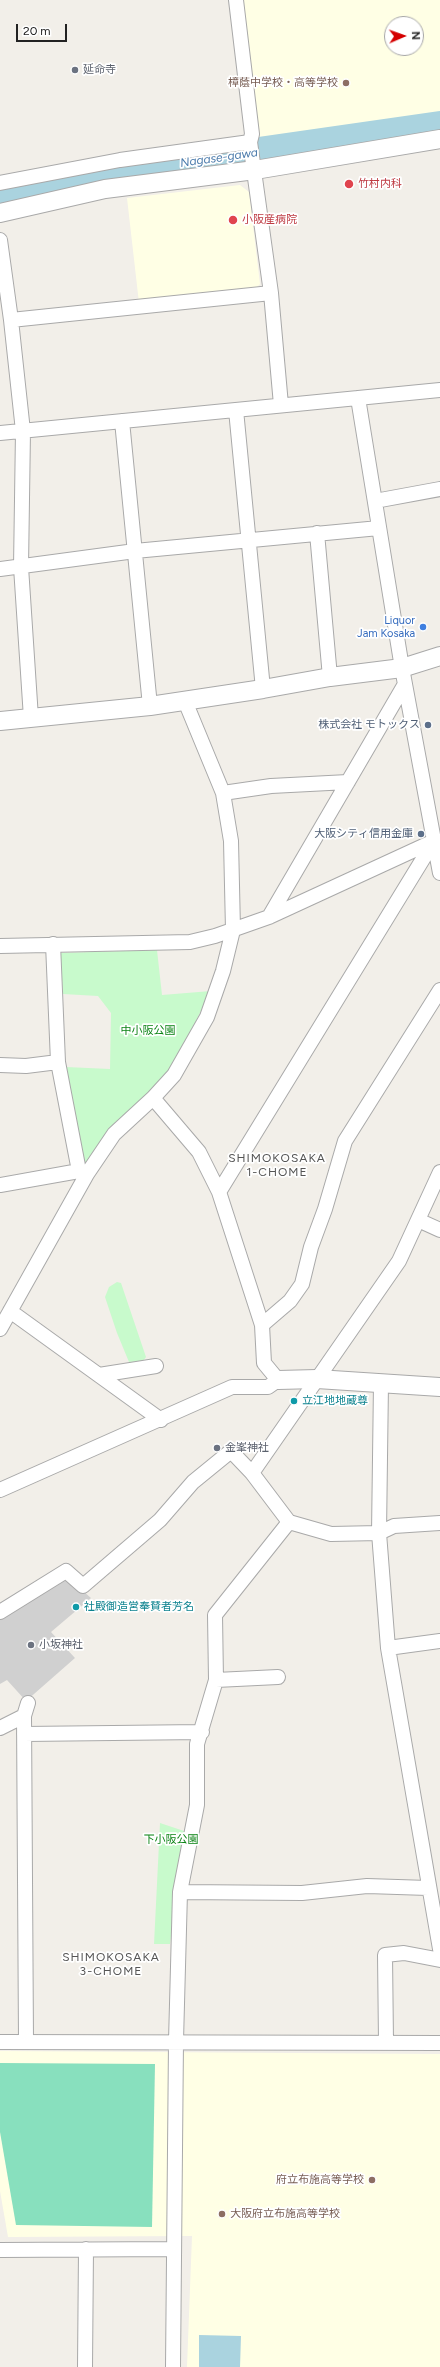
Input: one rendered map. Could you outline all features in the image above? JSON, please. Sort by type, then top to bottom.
[{"type":"street","points":[[236,0],[252,134],[250,144],[271,293],[281,406]]},
{"type":"street","points":[[0,213],[105,190],[440,140]]},
{"type":"street","points":[[0,183],[120,160],[250,144]]},
{"type":"street","points":[[0,240],[12,320],[23,431],[22,566],[31,718]]},
{"type":"street","points":[[12,320],[271,293]]},
{"type":"street","points":[[0,433],[440,390]]},
{"type":"street","points":[[358,398],[404,676],[435,813],[434,841],[440,873]]},
{"type":"street","points":[[236,410],[263,689]]},
{"type":"street","points":[[122,421],[150,706]]},
{"type":"street","points":[[375,501],[440,489]]},
{"type":"street","points":[[0,568],[135,551],[379,528]]},
{"type":"street","points":[[317,534],[330,677]]},
{"type":"street","points":[[0,721],[150,706],[330,677],[404,676],[440,656]]},
{"type":"street","points":[[269,917],[348,782],[404,676]]},
{"type":"street","points":[[0,1329],[83,1172],[114,1134],[153,1098],[174,1076],[207,1017],[223,971],[234,930],[232,841],[223,793],[185,701]]},
{"type":"street","points":[[223,793],[270,786],[348,782]]},
{"type":"street","points":[[0,946],[190,942],[234,930],[269,917],[434,841]]},
{"type":"street","points":[[218,1192],[434,841]]},
{"type":"street","points":[[54,944],[58,1062],[83,1172]]},
{"type":"street","points":[[262,1325],[290,1301],[302,1284],[311,1247],[325,1209],[345,1141],[440,990]]},
{"type":"street","points":[[0,1065],[26,1066],[58,1062]]},
{"type":"street","points":[[153,1098],[199,1152],[218,1192],[262,1325],[264,1364],[278,1380]]},
{"type":"street","points":[[0,1184],[83,1172]]},
{"type":"street","points":[[252,1473],[399,1261],[440,1172]]},
{"type":"street","points":[[418,1220],[440,1230]]},
{"type":"street","points":[[10,1311],[161,1420]]},
{"type":"street","points":[[99,1375],[156,1366]]},
{"type":"street","points":[[0,1490],[161,1420],[232,1387],[268,1387],[278,1380],[317,1379],[440,1387]]},
{"type":"street","points":[[381,1384],[379,1533],[388,1648],[432,1891],[440,1949]]},
{"type":"street","points":[[0,1612],[66,1571],[83,1586],[160,1520],[193,1482],[231,1451],[252,1473],[290,1522],[331,1534],[379,1533],[394,1526],[440,1523]]},
{"type":"street","points":[[173,2367],[176,2041],[180,1892],[197,1805],[197,1744],[202,1732],[216,1680],[215,1615],[290,1522]]},
{"type":"street","points":[[388,1648],[440,1641]]},
{"type":"street","points":[[216,1680],[278,1677]]},
{"type":"street","points":[[0,1728],[26,1709],[24,1734],[26,2041]]},
{"type":"street","points":[[24,1734],[202,1732]]},
{"type":"street","points":[[180,1892],[302,1893],[367,1886],[432,1891]]},
{"type":"street","points":[[386,2042],[385,1955],[404,1954],[440,1960]]},
{"type":"street","points":[[0,2042],[176,2041],[440,2043]]},
{"type":"street","points":[[0,2250],[174,2250]]},
{"type":"street","points":[[86,2250],[86,2367]]},
{"type":"shaded area","name":"樟蔭中学校・高等学校","points":[[243,0],[440,0],[440,119],[259,146]]},
{"type":"shaded area","points":[[240,185],[249,192],[260,284],[254,290],[139,303],[127,198]]},
{"type":"shaded area","name":"小坂神社","points":[[65,1575],[91,1598],[51,1632],[75,1658],[26,1701],[7,1680],[0,1684],[0,1618]]},
{"type":"shaded area","name":"大阪府立布施高等学校","points":[[0,2051],[440,2054],[440,2367],[187,2367],[192,2236],[8,2237],[0,2191]]},
{"type":"green space","name":"中小阪公園","points":[[157,950],[162,995],[211,991],[168,1076],[85,1166],[66,1067],[110,1069],[111,1013],[98,996],[63,994],[60,953]]},
{"type":"green space","points":[[117,1282],[121,1283],[146,1357],[143,1361],[129,1362],[117,1333],[105,1297],[109,1287]]},
{"type":"green space","name":"下小阪公園","points":[[160,1823],[184,1831],[170,1944],[154,1944]]},
{"type":"green space","points":[[0,2063],[155,2064],[152,2227],[16,2225],[0,2132]]},
{"type":"water","points":[[199,2335],[241,2336],[240,2367],[199,2367]]},
{"type":"waterway","name":"Nagase-gawa","points":[[0,196],[140,169],[440,126]]},
{"type":"place","name":"延命寺","points":[[75,70]]},
{"type":"place","name":"樟蔭中学校・高等学校","points":[[346,83]]},
{"type":"place","name":"竹村内科","points":[[349,184]]},
{"type":"place","name":"小阪産病院","points":[[233,220]]},
{"type":"place","name":"Liquor Jam Kosaka","points":[[423,627]]},
{"type":"place","name":"株式会社 モトックス","points":[[428,725]]},
{"type":"place","name":"大阪シティ信用金庫","points":[[421,834]]},
{"type":"place","name":"立江地地蔵尊","points":[[294,1401]]},
{"type":"place","name":"金峯神社","points":[[217,1448]]},
{"type":"place","name":"社殿御造営奉賛者芳名","points":[[76,1607]]},
{"type":"place","name":"小坂神社","points":[[31,1645]]},
{"type":"place","name":"府立布施高等学校","points":[[372,2180]]},
{"type":"place","name":"大阪府立布施高等学校","points":[[222,2214]]},
{"type":"district","name":"SHIMOKOSAKA 1-CHOME","points":[[277,1165]]},
{"type":"district","name":"SHIMOKOSAKA 3-CHOME","points":[[111,1964]]}]
